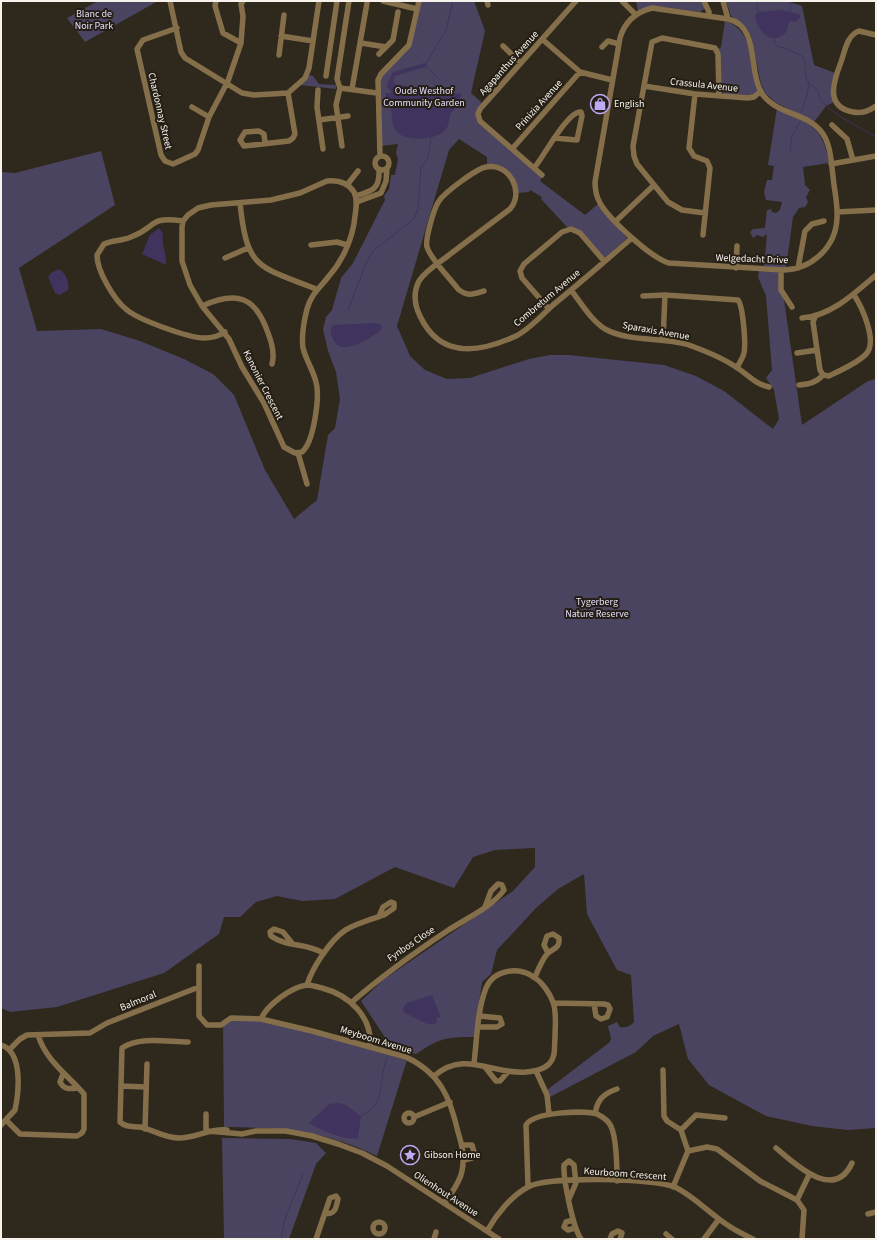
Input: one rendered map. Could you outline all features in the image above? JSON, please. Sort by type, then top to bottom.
[{"type":"street","points":[[170,1],[181,52],[185,58],[226,84],[248,94],[288,93],[308,73],[319,1]]},
{"type":"street","points":[[216,1],[215,6],[223,33],[241,43]]},
{"type":"street","name":"Chardonnay Street","points":[[177,28],[143,40],[137,49],[163,160],[169,164],[176,164],[196,153],[209,117],[226,84],[241,43],[243,16],[241,1]]},
{"type":"street","points":[[326,76],[337,1]]},
{"type":"street","points":[[342,146],[336,102],[340,88],[337,79],[349,1]]},
{"type":"street","points":[[383,1],[399,3],[418,9]]},
{"type":"street","points":[[356,199],[376,188],[379,180],[379,169],[375,162],[380,156],[377,82],[380,75],[409,45],[419,1]]},
{"type":"street","name":"Agapanthus Avenue","points":[[542,175],[480,121],[478,114],[480,109],[576,1]]},
{"type":"street","points":[[622,1],[636,15]]},
{"type":"street","points":[[704,1],[712,16],[720,13],[724,3]]},
{"type":"street","points":[[352,89],[367,3]]},
{"type":"street","points":[[724,3],[728,19]]},
{"type":"street","name":"Welgedacht Drive","points":[[661,8],[728,19],[739,24],[748,35],[761,91],[771,103],[811,122],[820,130],[828,144],[837,212],[834,234],[827,248],[812,262],[798,268],[781,270],[666,262],[656,258],[632,238],[600,203],[595,185],[612,80],[624,27],[636,15],[648,9],[661,8]]},
{"type":"street","points":[[379,54],[394,39],[398,12]]},
{"type":"street","points":[[278,55],[284,15]]},
{"type":"street","points":[[876,35],[862,31],[852,35],[833,88],[836,101],[846,110],[864,112],[876,106]]},
{"type":"street","points":[[281,36],[313,41]]},
{"type":"street","points":[[705,213],[682,210],[673,206],[637,164],[633,152],[651,44],[656,39],[662,38],[712,46],[716,49],[719,95]]},
{"type":"street","points":[[542,39],[580,72],[612,80]]},
{"type":"street","points":[[602,47],[608,42],[619,44]]},
{"type":"street","points":[[361,43],[386,47]]},
{"type":"street","points":[[503,46],[521,63]]},
{"type":"street","name":"Prinizia Avenue","points":[[512,149],[580,72]]},
{"type":"street","name":"Crassula Avenue","points":[[644,86],[695,94],[750,98],[761,91]]},
{"type":"street","points":[[340,88],[377,93]]},
{"type":"street","points":[[318,90],[319,120],[323,149]]},
{"type":"street","points":[[265,143],[288,142],[294,138],[295,134],[288,93]]},
{"type":"street","points":[[695,94],[689,148],[694,156],[705,160],[709,165],[703,235]]},
{"type":"street","points":[[192,107],[209,117]]},
{"type":"street","points":[[534,168],[544,156],[554,138],[575,114],[581,112],[582,116],[577,140],[554,138]]},
{"type":"street","points":[[319,120],[348,116]]},
{"type":"street","points":[[832,125],[847,139],[853,160]]},
{"type":"street","points":[[356,199],[381,193],[386,181],[387,168],[389,164],[388,159],[385,156],[380,156]]},
{"type":"street","points":[[831,164],[876,156]]},
{"type":"street","name":"Combretum Avenue","points":[[438,263],[429,250],[426,242],[439,201],[480,169],[491,166],[501,170],[510,177],[516,187],[516,197],[512,207],[438,263],[420,280],[416,291],[415,302],[428,331],[448,346],[458,349],[473,349],[511,338],[527,328],[632,238]]},
{"type":"street","points":[[379,169],[387,168]]},
{"type":"street","points":[[347,185],[358,171]]},
{"type":"street","points":[[225,332],[205,338],[194,337],[132,314],[117,301],[99,266],[97,255],[104,244],[132,237],[159,220],[167,219],[184,221],[188,215],[198,208],[264,202],[286,197],[327,181],[339,182],[347,185],[356,199],[355,222],[347,246],[336,268],[316,289],[306,314],[302,340],[304,353],[316,382],[317,398],[310,442],[306,448],[298,453],[307,484]]},
{"type":"street","points":[[616,221],[654,185]]},
{"type":"street","points":[[240,203],[242,226],[248,248],[255,259],[267,270],[316,289]]},
{"type":"street","points":[[837,212],[876,210]]},
{"type":"street","name":"Kanonier Crescent","points":[[184,221],[181,238],[182,261],[190,285],[202,306],[225,332],[264,404],[284,447],[291,453],[298,453]]},
{"type":"street","points":[[798,268],[805,231],[812,224],[824,221]]},
{"type":"street","points":[[549,309],[521,276],[522,267],[529,260],[562,232],[570,229],[580,233],[604,261]]},
{"type":"street","points":[[311,245],[337,242],[347,246]]},
{"type":"street","points":[[736,268],[737,246]]},
{"type":"street","points":[[226,258],[248,248]]},
{"type":"street","points":[[438,263],[462,292],[471,295],[484,291]]},
{"type":"street","points":[[781,270],[781,290],[792,307]]},
{"type":"street","points":[[802,318],[815,317],[854,295],[876,275]]},
{"type":"street","name":"Sparaxis Avenue","points":[[571,290],[595,320],[606,329],[620,335],[685,344],[710,353],[737,368],[759,385],[769,387]]},
{"type":"street","points":[[663,340],[665,295]]},
{"type":"street","points":[[642,296],[665,295],[733,298],[739,301],[741,306],[745,348],[744,356],[737,368]]},
{"type":"street","points":[[799,384],[812,384],[823,376],[829,376],[864,356],[869,350],[869,330],[854,295]]},
{"type":"street","points":[[202,306],[216,301],[233,299],[245,300],[255,306],[262,316],[271,341],[274,357],[272,364]]},
{"type":"street","points":[[815,317],[813,322],[820,370],[823,376]]},
{"type":"street","points":[[797,353],[817,350]]},
{"type":"street","name":"Fynbos Close","points":[[352,1002],[387,972],[485,907]]},
{"type":"street","points":[[307,985],[313,969],[332,940],[345,929],[379,916]]},
{"type":"street","points":[[292,943],[315,948],[324,953]]},
{"type":"street","points":[[534,977],[548,953]]},
{"type":"street","points":[[199,966],[199,987]]},
{"type":"street","points":[[434,1076],[449,1066],[474,1063],[507,1073],[536,1071],[550,1063],[554,1055],[554,1003],[544,987],[534,977],[514,970],[507,971],[493,978],[486,988],[478,1026],[474,1063]]},
{"type":"street","points":[[261,1020],[271,1004],[307,985],[336,992],[352,1002],[364,1019],[370,1030],[370,1047]]},
{"type":"street","name":"Meyboom Avenue","points":[[199,987],[201,1019],[207,1025],[222,1025],[231,1018],[261,1020],[370,1047],[411,1060],[434,1076],[444,1089],[450,1102],[462,1145],[464,1160],[459,1180],[444,1203]]},
{"type":"street","name":"Balmoral","points":[[38,1035],[86,1034],[107,1023],[199,987]]},
{"type":"street","points":[[554,1003],[594,1004]]},
{"type":"street","points":[[478,1026],[497,1028],[502,1024],[500,1018],[480,1016]]},
{"type":"street","points":[[6,1120],[20,1134],[79,1135],[84,1128],[85,1097],[63,1074],[40,1041],[38,1035],[23,1036],[10,1049]]},
{"type":"street","points":[[146,1087],[121,1086],[122,1048],[127,1045],[150,1041],[188,1042]]},
{"type":"street","points":[[1,1045],[10,1049],[17,1064],[15,1110],[1,1124]]},
{"type":"street","points":[[145,1129],[147,1064]]},
{"type":"street","points":[[485,1067],[496,1081],[500,1081],[507,1073]]},
{"type":"street","points":[[663,1070],[664,1116],[667,1121],[681,1130],[688,1151],[673,1186]]},
{"type":"street","points":[[536,1071],[547,1095],[549,1114]]},
{"type":"street","points":[[63,1074],[60,1082],[63,1086],[68,1088],[78,1088]]},
{"type":"street","name":"Olienhout Avenue","points":[[121,1086],[120,1120],[123,1125],[178,1138],[197,1135],[207,1131],[226,1131],[242,1134],[245,1132],[286,1131],[312,1136],[338,1144],[380,1162],[499,1239]]},
{"type":"street","points":[[595,1113],[597,1104],[603,1095],[617,1089]]},
{"type":"street","points":[[414,1117],[450,1102]]},
{"type":"street","points":[[487,1231],[501,1211],[528,1186],[526,1124],[531,1118],[549,1114],[595,1113],[605,1119],[612,1127],[617,1181]]},
{"type":"street","points":[[206,1114],[207,1131]]},
{"type":"street","points":[[681,1130],[696,1115],[704,1114],[725,1118]]},
{"type":"street","points":[[462,1145],[471,1144],[474,1152],[472,1158],[464,1160]]},
{"type":"street","points":[[688,1151],[707,1147],[717,1148],[760,1181],[797,1200],[804,1210],[802,1239]]},
{"type":"street","points":[[776,1148],[809,1175],[822,1179],[835,1179],[845,1174],[852,1163]]},
{"type":"street","points":[[442,1156],[463,1153]]},
{"type":"street","name":"Keurboom Crescent","points":[[565,1181],[564,1165],[569,1162],[574,1165],[576,1180]]},
{"type":"street","points":[[797,1200],[809,1175]]},
{"type":"street","points":[[569,1199],[576,1180]]},
{"type":"street","name":"Keurboom Crescent","points":[[528,1186],[541,1182],[576,1180],[660,1183],[673,1186],[735,1230],[753,1239]]},
{"type":"street","points":[[565,1181],[575,1228],[581,1239]]},
{"type":"street","points":[[868,1214],[876,1212]]},
{"type":"street","points":[[316,1239],[325,1214]]},
{"type":"street","points":[[704,1239],[719,1218]]},
{"type":"street","points":[[573,1220],[566,1222],[564,1227],[568,1230],[575,1228]]},
{"type":"street","points":[[610,1239],[612,1234],[618,1231],[623,1235],[620,1239]]},
{"type":"street","points":[[434,1239],[436,1232]]},
{"type":"street","points":[[372,1239],[376,1233]]},
{"type":"street","points":[[666,1234],[672,1239]]},
{"type":"green space","name":"Blanc de Noir Park","points":[[98,1],[158,1],[85,42],[67,18]]},
{"type":"green space","name":"Tygerberg Nature Reserve","points":[[421,1],[474,1],[485,31],[471,93],[482,103],[476,114],[542,177],[540,181],[585,215],[598,204],[627,238],[606,257],[602,256],[569,227],[567,227],[541,199],[542,197],[530,190],[529,192],[518,193],[513,177],[487,164],[487,157],[459,139],[449,150],[397,326],[410,356],[425,370],[447,379],[470,378],[529,359],[550,355],[569,355],[664,365],[696,376],[724,391],[773,429],[779,419],[774,390],[766,378],[772,370],[766,296],[758,277],[759,271],[780,272],[802,425],[868,381],[876,379],[876,1128],[848,1130],[812,1126],[766,1116],[709,1085],[688,1059],[679,1024],[653,1036],[636,1052],[550,1097],[547,1090],[610,1042],[611,1038],[608,1026],[617,1022],[620,1027],[626,1027],[634,1022],[631,975],[617,970],[587,914],[584,874],[558,889],[536,908],[497,950],[491,974],[482,982],[474,1037],[450,1038],[431,1045],[416,1054],[392,1048],[361,1001],[383,980],[513,891],[535,867],[535,848],[495,850],[473,857],[454,888],[395,867],[335,899],[302,901],[277,896],[256,902],[240,917],[224,917],[219,934],[164,973],[57,1007],[10,1012],[1,1008],[1,172],[15,173],[101,151],[115,205],[19,268],[37,331],[101,329],[140,341],[184,359],[213,374],[234,395],[265,470],[294,519],[317,500],[328,435],[335,428],[340,399],[336,372],[328,351],[323,329],[326,317],[332,310],[341,278],[353,263],[385,200],[384,196],[389,189],[391,175],[395,175],[398,159],[396,153],[398,144],[381,146],[379,85],[382,75],[411,45]]},
{"type":"green space","points":[[636,1],[702,1],[705,8],[700,12],[656,6],[638,11]]},
{"type":"green space","points":[[726,1],[786,1],[802,6],[814,65],[835,73],[831,87],[834,102],[826,106],[814,122],[775,102],[766,94],[761,84],[751,35],[745,26],[731,16]]},
{"type":"green space","points":[[725,21],[734,25],[741,32],[750,49],[757,89],[757,92],[752,96],[724,94],[721,90],[718,49],[721,47]]},
{"type":"green space","points":[[309,75],[313,76],[319,84],[336,85],[336,89],[300,85]]},
{"type":"green space","points":[[777,108],[813,127],[823,141],[829,163],[803,167],[805,185],[810,190],[806,197],[808,202],[805,207],[799,208],[793,217],[786,268],[764,267],[767,234],[763,237],[757,235],[753,238],[750,232],[753,229],[765,228],[767,210],[771,209],[772,212],[776,213],[780,210],[782,202],[766,200],[764,192],[767,180],[772,180],[774,166],[768,165]]},
{"type":"green space","points":[[248,1019],[286,1026],[407,1060],[377,1156],[338,1140],[320,1135],[284,1129],[224,1127],[223,1020]]},
{"type":"green space","points":[[222,1138],[290,1139],[316,1143],[326,1153],[316,1164],[289,1239],[224,1239]]},
{"type":"shaded area","points":[[781,10],[799,14],[801,16],[796,22],[790,21],[786,32],[780,37],[770,37],[761,30],[755,15],[760,12]]},
{"type":"shaded area","points":[[388,81],[394,81],[394,84],[462,94],[449,118],[446,129],[442,133],[429,138],[421,139],[400,135],[394,128],[391,107],[385,93],[392,93],[387,87]]},
{"type":"shaded area","points":[[159,228],[163,233],[166,265],[142,254],[150,235]]},
{"type":"shaded area","points":[[59,269],[67,278],[68,284],[68,290],[60,295],[55,293],[48,277],[51,273]]},
{"type":"shaded area","points":[[380,324],[382,327],[379,332],[348,347],[342,347],[337,344],[331,333],[331,328],[333,325]]},
{"type":"shaded area","points":[[432,995],[441,1017],[436,1018],[437,1021],[435,1024],[427,1024],[403,1012],[404,1006],[407,1003]]},
{"type":"shaded area","points":[[339,1103],[346,1105],[361,1116],[358,1138],[353,1139],[333,1134],[319,1129],[309,1123],[329,1104]]},
{"type":"waterway","points":[[438,78],[425,65],[446,30],[453,1]]},
{"type":"waterway","points":[[757,1],[758,13]]},
{"type":"waterway","points":[[789,1],[791,6],[790,12]]},
{"type":"waterway","points":[[775,38],[775,44],[778,47],[785,48],[802,56],[804,59],[808,82],[818,91],[821,100],[827,106],[840,116],[876,137]]},
{"type":"waterway","points":[[391,81],[394,74],[425,65]]},
{"type":"waterway","points":[[801,112],[807,96],[809,84]]},
{"type":"waterway","points":[[790,151],[792,136],[800,122]]},
{"type":"waterway","points":[[348,310],[367,261],[373,251],[414,219],[418,209],[421,167],[428,158],[431,137]]},
{"type":"waterway","points":[[361,1116],[369,1111],[379,1098],[383,1073],[388,1056]]},
{"type":"waterway","points":[[281,1239],[284,1221],[303,1174]]},
{"type":"place","name":"English","points":[[600,104]]},
{"type":"place","name":"Gibson Home","points":[[410,1155]]},
{"type":"park label","name":"Oude Westhof Community Garden","points":[[424,96]]}]
